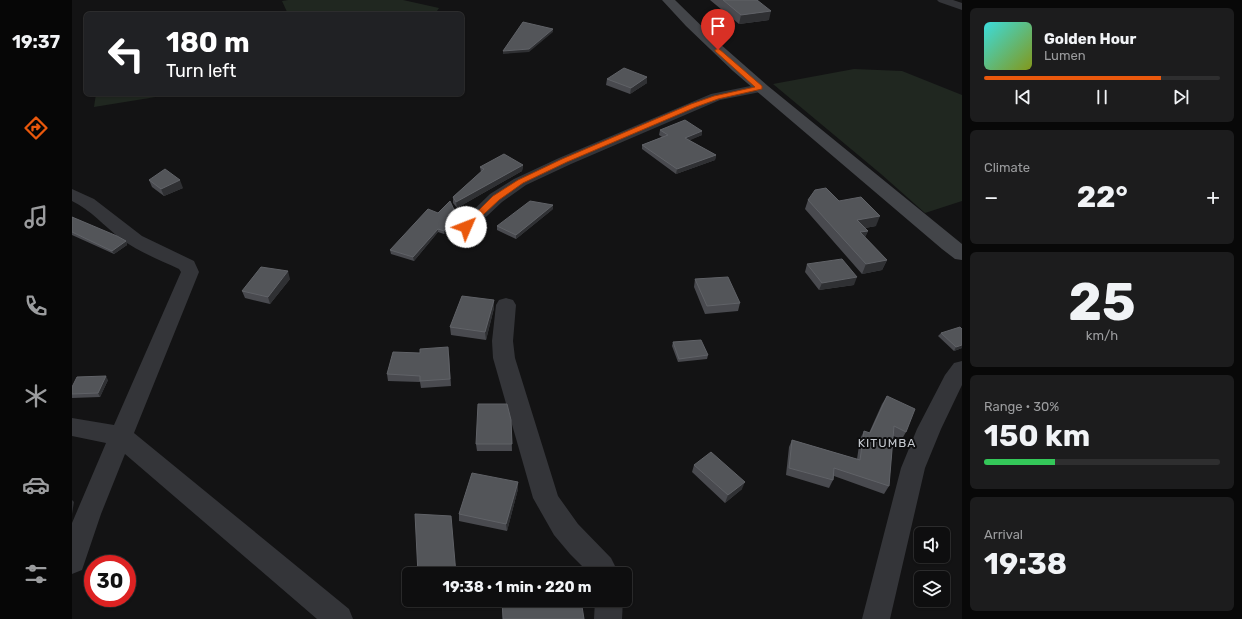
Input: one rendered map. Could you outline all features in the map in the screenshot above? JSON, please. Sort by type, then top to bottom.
[{"type":"street","points":[[668,0],[698,32],[760,88],[874,180],[962,254]]},
{"type":"street","points":[[943,0],[962,7]]},
{"type":"street","points":[[466,227],[496,198],[520,182],[565,161],[716,97],[760,88]]},
{"type":"street","points":[[72,194],[98,209],[134,239],[187,264],[190,272],[88,514],[72,561]]},
{"type":"street","points":[[506,305],[502,346],[503,363],[509,375],[546,498],[554,515],[585,551],[602,567]]},
{"type":"street","points":[[876,619],[913,468],[929,429],[953,381],[962,369]]},
{"type":"street","points":[[72,427],[120,436],[339,619]]},
{"type":"street","points":[[608,619],[609,607]]},
{"type":"shaded area","points":[[403,0],[439,8],[436,12],[287,12],[282,1]]},
{"type":"shaded area","points":[[854,69],[902,71],[962,95],[962,201],[925,213],[881,174],[773,84]]},
{"type":"shaded area","points":[[96,96],[162,96],[94,107]]},
{"type":"building","points":[[723,0],[757,0],[771,11],[741,15]]},
{"type":"building","points":[[523,22],[553,29],[529,49],[503,51]]},
{"type":"building","points":[[624,68],[647,77],[631,88],[607,79]]},
{"type":"building","points":[[685,120],[702,131],[685,138],[716,155],[677,169],[642,145],[668,135],[660,130]]},
{"type":"building","points":[[504,154],[523,165],[456,202],[453,197],[484,169],[480,167]]},
{"type":"building","points":[[165,169],[180,180],[161,189],[149,180]]},
{"type":"building","points":[[826,188],[839,201],[861,197],[880,216],[857,220],[868,231],[860,232],[887,260],[866,264],[808,200],[815,190]]},
{"type":"building","points":[[450,201],[457,216],[444,231],[438,229],[413,257],[390,250],[428,209],[438,213]]},
{"type":"building","points":[[530,201],[553,205],[516,235],[497,226]]},
{"type":"building","points":[[72,217],[126,241],[112,251],[72,232]]},
{"type":"building","points":[[842,259],[857,277],[822,283],[807,264]]},
{"type":"building","points":[[261,267],[288,271],[268,297],[242,291]]},
{"type":"building","points":[[728,277],[740,303],[707,306],[695,279]]},
{"type":"building","points":[[462,296],[494,300],[485,332],[450,327]]},
{"type":"building","points":[[960,327],[962,329],[962,345],[956,347],[941,333]]},
{"type":"building","points":[[701,340],[708,355],[679,359],[673,342]]},
{"type":"building","points":[[448,347],[450,379],[420,381],[420,376],[387,374],[393,352],[420,353],[420,349]]},
{"type":"building","points":[[106,376],[98,393],[72,394],[72,387],[77,377]]},
{"type":"building","points":[[887,396],[915,409],[906,432],[894,426],[889,486],[834,468],[833,480],[789,468],[792,440],[860,460],[864,431],[870,433]]},
{"type":"building","points":[[478,404],[507,404],[511,420],[512,444],[476,444]]},
{"type":"building","points":[[711,452],[745,482],[728,495],[694,465]]},
{"type":"building","points":[[472,473],[518,482],[506,524],[459,514]]},
{"type":"building","points":[[415,514],[451,516],[455,567],[418,567]]},
{"type":"building","points":[[502,607],[582,607],[584,619],[503,619]]},
{"type":"district","name":"KITUMBA","points":[[887,443]]},
{"type":"route","points":[[466,227],[496,198],[520,182],[565,161],[716,97],[760,88],[718,50]]}]
